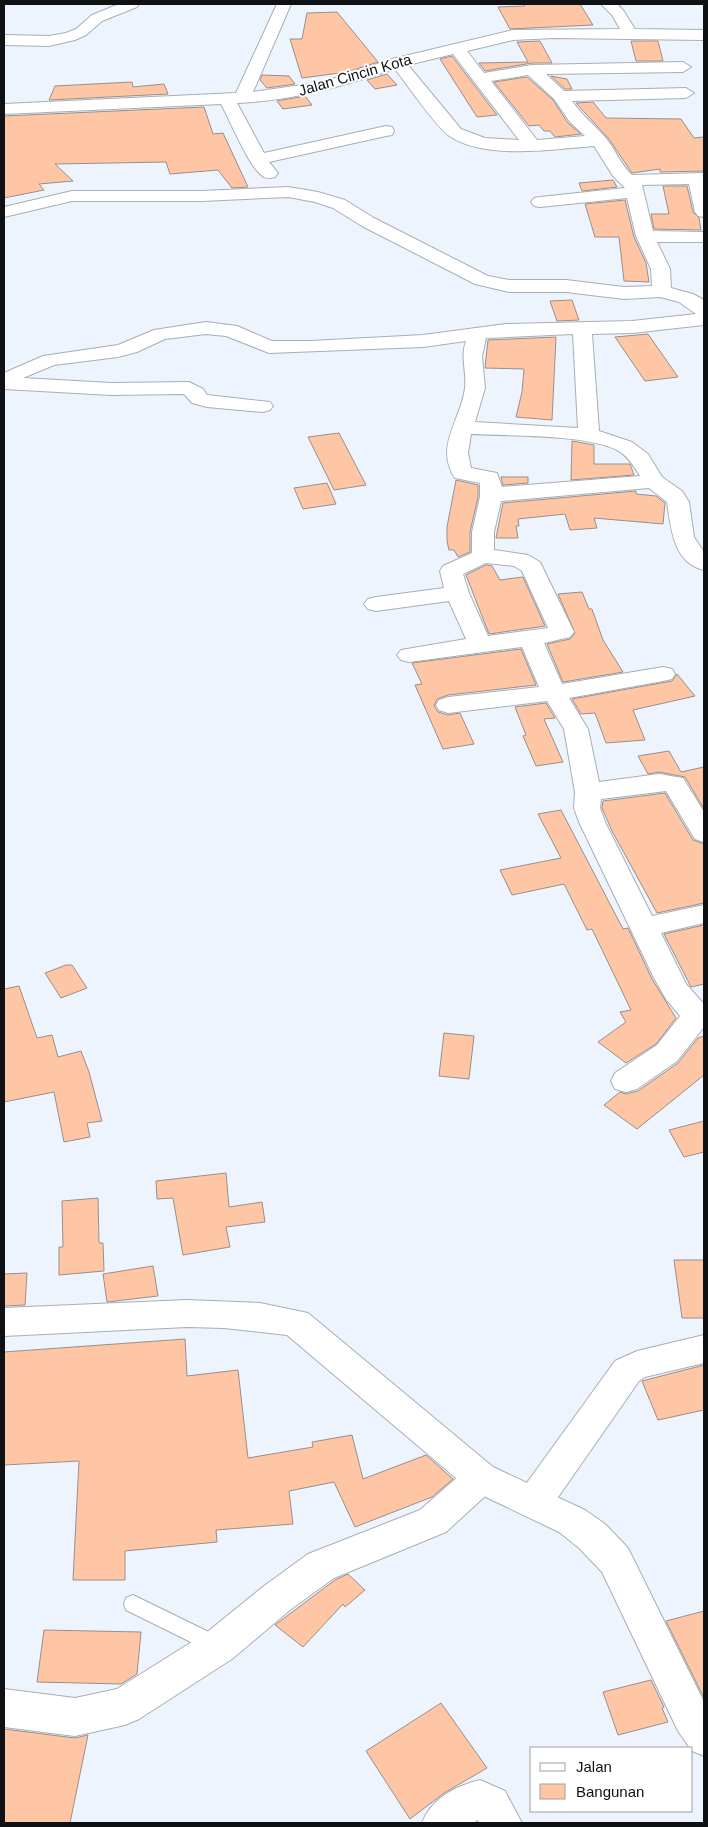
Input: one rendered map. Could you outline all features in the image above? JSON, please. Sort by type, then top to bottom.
[{"type":"street","points":[[4,40],[49,41],[70,37],[81,32],[98,18],[132,4]]},
{"type":"street","points":[[284,4],[234,98],[242,124],[258,159],[288,192]]},
{"type":"street","points":[[608,4],[618,13],[630,34]]},
{"type":"street","name":"Jalan Cincin Kota","points":[[4,110],[271,96],[326,86],[398,62],[513,35],[554,33],[630,34],[687,46]]},
{"type":"street","points":[[481,78],[687,46],[691,96],[560,96]]},
{"type":"street","points":[[456,47],[532,145]]},
{"type":"street","points":[[398,62],[460,136],[468,140],[532,145],[599,140]]},
{"type":"street","points":[[532,70],[560,96],[576,118],[599,140],[619,172],[632,186],[645,236],[660,263],[663,280],[661,291]]},
{"type":"street","points":[[571,109],[653,110]]},
{"type":"street","points":[[258,159],[386,131]]},
{"type":"street","points":[[540,202],[632,186],[700,178],[704,212]]},
{"type":"street","points":[[4,212],[72,196],[202,196],[288,192],[318,197],[339,204],[368,222],[470,274],[488,281],[509,286],[566,286],[624,293],[661,291],[686,298],[696,303],[704,311]]},
{"type":"street","points":[[645,236],[704,237]]},
{"type":"street","points":[[4,383],[15,374],[50,360],[130,348],[161,334],[190,329],[218,328],[230,330],[262,346],[276,348],[339,346],[478,335],[506,330],[639,326],[704,319]]},
{"type":"street","points":[[582,328],[589,435]]},
{"type":"street","points":[[478,335],[471,356],[475,388],[462,427],[458,452],[460,468],[463,473],[490,478],[492,487],[488,519],[483,530],[483,556]]},
{"type":"street","points":[[4,383],[111,389],[189,388],[196,393],[199,399],[207,401],[263,406]]},
{"type":"street","points":[[462,427],[589,435],[625,446],[640,459],[654,481],[674,496],[678,502],[683,537],[691,552],[704,563]]},
{"type":"street","points":[[490,495],[654,481]]},
{"type":"street","points":[[408,655],[480,644],[530,639],[562,632],[532,568],[520,560],[483,556],[451,571],[457,593],[480,644]]},
{"type":"street","points":[[376,604],[457,593]]},
{"type":"street","points":[[530,639],[554,693],[576,728],[588,792],[588,808],[592,822],[644,927],[697,1008],[666,1053],[626,1081]]},
{"type":"street","points":[[448,705],[554,693],[663,674]]},
{"type":"street","points":[[588,792],[659,782],[674,784],[704,833]]},
{"type":"street","points":[[644,927],[704,914]]},
{"type":"street","points":[[4,1322],[62,1321],[198,1312],[268,1317],[296,1323],[481,1478],[572,1521],[592,1536],[615,1560],[658,1652],[692,1718],[704,1737]]},
{"type":"street","points":[[534,1502],[627,1371],[637,1366],[704,1349]]},
{"type":"street","points":[[4,1708],[75,1717],[125,1706],[219,1646],[313,1572],[343,1557],[433,1521],[481,1478]]},
{"type":"street","points":[[442,1823],[468,1803],[480,1800],[492,1805],[502,1823]]},
{"type":"lane","points":[[133,1604],[219,1646]]},
{"type":"building","points":[[523,4],[580,4],[593,25],[510,29],[498,7],[525,6]]},
{"type":"building","points":[[337,12],[378,62],[347,72],[302,78],[290,39],[302,39],[307,13]]},
{"type":"building","points":[[540,41],[552,63],[532,63],[485,71],[479,63],[528,62],[517,42]]},
{"type":"building","points":[[631,41],[658,41],[663,61],[636,61]]},
{"type":"building","points":[[452,56],[497,115],[477,117],[440,59]]},
{"type":"building","points":[[387,74],[397,85],[375,89],[367,80]]},
{"type":"building","points":[[262,75],[289,76],[295,84],[267,88],[260,80]]},
{"type":"building","points":[[551,76],[567,79],[572,89],[565,89]]},
{"type":"building","points":[[527,77],[553,100],[568,123],[581,134],[555,137],[550,131],[544,131],[539,125],[529,126],[494,82]]},
{"type":"building","points":[[132,82],[133,87],[164,84],[168,94],[49,100],[55,86]]},
{"type":"building","points":[[305,96],[312,105],[283,109],[277,101]]},
{"type":"building","points":[[593,102],[606,118],[681,119],[694,138],[704,137],[704,171],[660,172],[660,169],[632,173],[609,139],[576,103]]},
{"type":"building","points":[[204,107],[213,134],[223,133],[248,187],[232,188],[218,170],[170,174],[166,162],[55,164],[73,181],[39,184],[44,190],[4,198],[4,116]]},
{"type":"building","points":[[613,180],[617,187],[582,191],[579,183]]},
{"type":"building","points":[[663,186],[687,186],[693,212],[699,218],[701,230],[654,229],[651,214],[669,214]]},
{"type":"building","points":[[625,200],[634,237],[646,263],[649,282],[624,281],[619,237],[595,237],[585,204]]},
{"type":"building","points":[[572,300],[579,320],[557,321],[550,301]]},
{"type":"building","points":[[648,334],[678,377],[645,381],[615,337]]},
{"type":"building","points":[[556,337],[552,420],[516,417],[522,392],[524,369],[485,368],[488,340]]},
{"type":"building","points":[[339,433],[366,485],[334,490],[308,437]]},
{"type":"building","points":[[572,441],[594,445],[594,464],[630,464],[634,475],[571,480]]},
{"type":"building","points":[[501,477],[528,477],[528,483],[503,485]]},
{"type":"building","points":[[456,480],[478,485],[478,497],[470,532],[470,552],[458,557],[454,550],[449,550],[447,541],[447,527]]},
{"type":"building","points":[[327,483],[336,504],[303,509],[294,488]]},
{"type":"building","points":[[636,491],[636,494],[656,496],[665,503],[663,524],[594,518],[597,528],[570,530],[565,514],[518,519],[519,526],[516,526],[518,538],[496,538],[503,503]]},
{"type":"building","points":[[486,565],[492,566],[500,580],[523,577],[545,626],[489,634],[466,575]]},
{"type":"building","points":[[582,592],[589,609],[592,609],[603,640],[623,672],[563,682],[547,644],[570,639],[575,633],[558,594]]},
{"type":"building","points":[[521,649],[536,685],[448,695],[437,699],[434,706],[438,712],[448,715],[460,713],[474,744],[443,749],[415,685],[422,684],[412,663]]},
{"type":"building","points":[[677,674],[695,696],[633,710],[645,740],[606,743],[595,713],[581,714],[572,699],[672,681]]},
{"type":"building","points":[[546,703],[555,718],[544,719],[563,762],[536,766],[523,736],[526,735],[515,707]]},
{"type":"building","points":[[669,751],[681,772],[704,767],[704,809],[685,777],[659,772],[648,774],[638,756]]},
{"type":"building","points":[[665,793],[693,840],[704,844],[704,903],[657,913],[612,831],[602,808],[603,801]]},
{"type":"building","points":[[561,810],[623,929],[628,928],[652,979],[676,1018],[656,1044],[626,1063],[598,1042],[626,1022],[620,1012],[631,1010],[592,929],[587,930],[564,884],[512,895],[500,870],[561,858],[538,814]]},
{"type":"building","points":[[704,925],[704,984],[691,987],[664,934]]},
{"type":"building","points":[[66,965],[72,965],[87,988],[61,998],[45,973]]},
{"type":"building","points":[[19,986],[37,1038],[52,1035],[58,1057],[81,1051],[89,1072],[102,1121],[87,1123],[90,1137],[64,1142],[54,1092],[4,1102],[4,989]]},
{"type":"building","points":[[444,1033],[474,1036],[469,1079],[439,1076]]},
{"type":"building","points":[[704,1036],[704,1075],[637,1129],[604,1105],[620,1092],[626,1094],[638,1091],[678,1063],[698,1038]]},
{"type":"building","points":[[704,1121],[704,1152],[684,1157],[669,1130]]},
{"type":"building","points":[[226,1173],[229,1207],[262,1202],[265,1222],[226,1227],[230,1247],[183,1255],[173,1198],[157,1199],[156,1181]]},
{"type":"building","points":[[98,1198],[99,1243],[103,1243],[104,1271],[59,1275],[59,1247],[63,1247],[62,1201]]},
{"type":"building","points":[[674,1260],[704,1260],[704,1318],[682,1318]]},
{"type":"building","points":[[153,1266],[158,1296],[107,1302],[103,1274]]},
{"type":"building","points":[[27,1273],[25,1305],[4,1306],[4,1274]]},
{"type":"building","points":[[185,1339],[187,1376],[238,1370],[248,1458],[313,1447],[312,1442],[352,1435],[363,1479],[426,1455],[453,1479],[432,1497],[355,1527],[334,1482],[289,1491],[293,1524],[216,1530],[217,1542],[125,1551],[125,1580],[73,1580],[79,1461],[4,1465],[4,1352]]},
{"type":"building","points":[[704,1365],[704,1410],[658,1420],[642,1381]]},
{"type":"building","points":[[348,1574],[365,1590],[345,1607],[343,1604],[303,1647],[275,1625],[335,1580]]},
{"type":"building","points":[[704,1611],[704,1695],[703,1696],[666,1621]]},
{"type":"building","points":[[44,1630],[141,1632],[137,1674],[121,1684],[37,1682]]},
{"type":"building","points":[[651,1680],[664,1707],[662,1708],[668,1722],[618,1735],[603,1692]]},
{"type":"building","points":[[441,1703],[487,1768],[444,1793],[410,1819],[366,1751]]},
{"type":"building","points":[[4,1729],[75,1738],[88,1735],[70,1823],[4,1823]]}]
